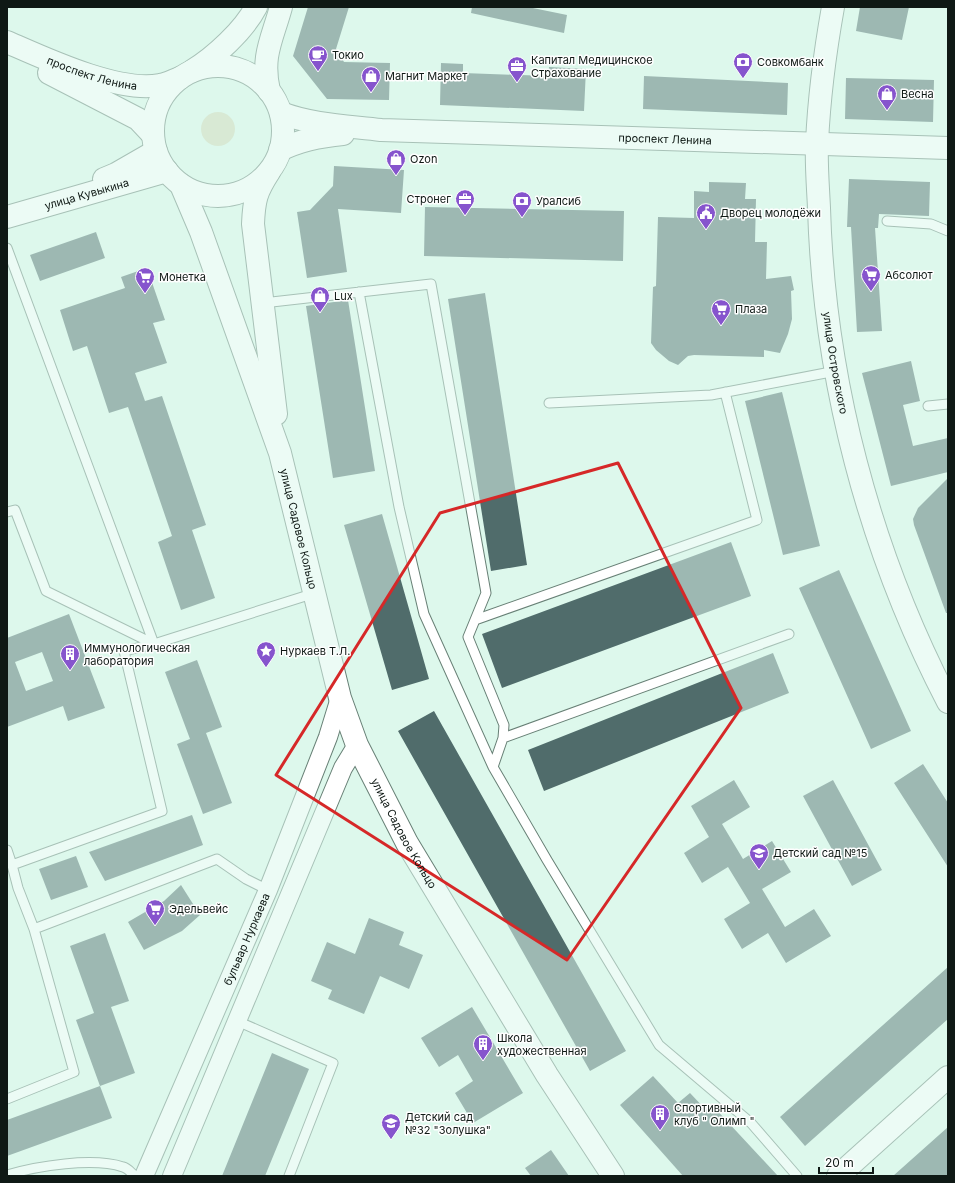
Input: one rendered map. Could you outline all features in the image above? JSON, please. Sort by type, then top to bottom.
[{"type":"main road","points":[[256,7],[226,45],[207,62],[186,74],[170,86],[156,109],[154,143],[174,178],[196,192],[212,196],[228,195],[243,191],[257,183],[269,172],[280,150],[283,125],[280,113],[269,91],[265,73],[265,58],[281,7]]},
{"type":"main road","name":"улица Островского","points":[[833,7],[827,43],[817,143],[823,277],[836,371],[852,446],[875,528],[909,618],[948,702]]},
{"type":"main road","name":"проспект Ленина","points":[[7,42],[71,70],[137,86],[160,85],[186,74]]},
{"type":"main road","name":"проспект Ленина","points":[[7,51],[138,119],[154,143]]},
{"type":"main road","points":[[186,74],[206,67],[220,66],[234,68],[253,77],[269,91]]},
{"type":"main road","name":"проспект Ленина","points":[[280,113],[294,118],[321,123],[381,130],[948,148]]},
{"type":"main road","name":"проспект Ленина","points":[[280,150],[292,144],[321,136],[381,130]]},
{"type":"main road","name":"улица Кувыкина","points":[[7,216],[116,174],[154,143]]},
{"type":"main road","name":"улица Садовое Кольцо","points":[[269,172],[258,188],[254,203],[253,224],[280,453]]},
{"type":"main road","name":"улица Кувыкина","points":[[7,216],[174,178]]},
{"type":"main road","name":"улица Садовое Кольцо","points":[[174,178],[204,240],[280,453],[340,698],[357,745],[381,796],[418,862],[547,1075],[613,1176]]},
{"type":"main road","points":[[838,1176],[948,1076]]},
{"type":"street","name":"бульвар Нуркаева","points":[[144,1176],[268,890],[328,736],[340,698]]},
{"type":"street","name":"бульвар Нуркаева","points":[[172,1176],[343,768],[357,745]]},
{"type":"lane","points":[[887,221],[931,224],[948,230]]},
{"type":"lane","points":[[7,248],[154,644]]},
{"type":"lane","points":[[263,303],[431,284],[486,593],[468,637],[504,725],[503,738],[493,767]]},
{"type":"lane","points":[[359,292],[399,507],[424,614],[493,767],[547,860],[659,1045],[751,1123],[797,1176]]},
{"type":"lane","points":[[549,402],[711,395],[836,371]]},
{"type":"lane","points":[[475,620],[757,520],[725,392]]},
{"type":"lane","points":[[928,406],[948,404]]},
{"type":"lane","points":[[7,512],[15,510],[46,591],[154,644]]},
{"type":"lane","points":[[12,865],[162,812],[124,651],[154,644],[314,593]]},
{"type":"lane","points":[[503,738],[789,634]]},
{"type":"lane","points":[[7,850],[18,888],[34,929],[74,1072],[7,1099]]},
{"type":"lane","points":[[34,929],[217,859],[246,879],[268,890]]},
{"type":"lane","points":[[237,1020],[333,1063],[289,1176]]},
{"type":"lane","points":[[7,1175],[97,1161],[125,1167],[135,1176]]},
{"type":"highlighted area","points":[[618,463],[741,708],[567,960],[276,775],[440,513]]},
{"type":"green space","points":[[215,112],[221,112],[225,113],[232,119],[235,129],[234,136],[228,143],[221,146],[215,146],[211,145],[204,139],[201,132],[201,126],[202,122],[208,115]]},
{"type":"building","points":[[308,7],[349,7],[336,49],[344,62],[390,63],[389,100],[327,99],[293,56]]},
{"type":"building","points":[[472,7],[528,7],[567,15],[564,33],[471,13]]},
{"type":"building","points":[[860,7],[909,7],[902,40],[856,31]]},
{"type":"building","points":[[441,63],[463,64],[463,73],[548,76],[549,67],[586,69],[584,111],[440,105]]},
{"type":"building","points":[[644,76],[788,83],[787,115],[643,109]]},
{"type":"building","points":[[846,78],[934,80],[933,122],[845,119]]},
{"type":"building","points":[[334,166],[404,170],[401,213],[338,209],[347,272],[307,278],[297,212],[310,210],[333,186]]},
{"type":"building","points":[[849,179],[930,182],[929,216],[879,214],[878,228],[875,228],[882,331],[857,332],[851,227],[847,227]]},
{"type":"building","points":[[709,182],[746,183],[745,199],[756,199],[755,242],[767,242],[766,279],[791,276],[794,290],[791,291],[792,319],[788,334],[780,353],[764,350],[764,357],[694,355],[688,356],[678,365],[669,361],[656,350],[651,343],[653,287],[656,286],[658,217],[694,218],[694,191],[709,192]]},
{"type":"building","points":[[425,207],[624,211],[623,261],[424,256]]},
{"type":"building","points":[[96,232],[105,258],[40,281],[30,255]]},
{"type":"building","points":[[147,268],[165,320],[153,323],[167,363],[135,373],[145,401],[162,396],[206,525],[192,530],[215,598],[181,610],[158,542],[172,536],[128,407],[109,413],[87,346],[73,351],[60,310],[125,288],[121,277]]},
{"type":"building","points":[[485,293],[527,565],[491,571],[448,299]]},
{"type":"building","points":[[348,300],[375,471],[333,478],[306,306]]},
{"type":"building","points":[[911,361],[920,401],[903,405],[913,446],[948,438],[948,472],[891,486],[862,373]]},
{"type":"building","points":[[782,392],[820,546],[783,555],[745,401]]},
{"type":"building","points":[[948,478],[948,613],[946,613],[913,519],[918,508]]},
{"type":"building","points":[[382,514],[429,679],[392,690],[344,525]]},
{"type":"building","points":[[731,542],[751,596],[502,688],[482,634]]},
{"type":"building","points":[[839,570],[911,731],[871,749],[799,588]]},
{"type":"building","name":"Иммунологическая лаборатория","points":[[69,614],[105,708],[68,721],[63,706],[7,727],[7,638]],"holes":[[[42,652],[53,681],[26,691],[15,662]]]},
{"type":"building","points":[[773,653],[789,693],[544,791],[528,750]]},
{"type":"building","points":[[197,660],[222,727],[206,733],[232,803],[203,814],[177,744],[190,739],[165,672]]},
{"type":"building","points":[[434,711],[626,1051],[590,1071],[398,731]]},
{"type":"building","points":[[923,764],[948,803],[948,867],[894,783]]},
{"type":"building","name":"Детский сад №15","points":[[734,780],[750,807],[722,824],[743,859],[772,841],[791,872],[762,889],[785,927],[814,909],[831,936],[786,963],[768,933],[742,949],[724,919],[750,903],[728,867],[702,883],[684,853],[709,837],[691,806]]},
{"type":"building","points":[[833,780],[882,870],[852,886],[803,796]]},
{"type":"building","points":[[192,815],[203,845],[105,881],[89,852]]},
{"type":"building","points":[[76,856],[88,887],[51,900],[39,869]]},
{"type":"building","name":"Эдельвейс","points":[[181,885],[200,915],[182,931],[144,950],[128,922],[164,901]]},
{"type":"building","points":[[369,918],[404,932],[399,945],[423,955],[409,989],[380,976],[364,1014],[328,999],[332,990],[311,981],[327,942],[355,954]]},
{"type":"building","points":[[105,933],[129,1001],[111,1007],[135,1073],[100,1086],[76,1020],[94,1013],[70,946]]},
{"type":"building","points":[[948,967],[948,1019],[805,1146],[780,1117]]},
{"type":"building","name":"Школа художественная","points":[[472,1007],[523,1093],[473,1123],[455,1093],[473,1081],[458,1055],[439,1067],[421,1038]]},
{"type":"building","points":[[272,1053],[309,1069],[265,1176],[222,1176]]},
{"type":"building","name":"Спортивный клуб \" Олимп \"","points":[[653,1076],[678,1103],[690,1093],[706,1110],[712,1105],[778,1176],[683,1176],[620,1105]]},
{"type":"building","points":[[100,1086],[112,1118],[7,1156],[7,1120]]},
{"type":"building","points":[[948,1127],[948,1176],[893,1176]]},
{"type":"building","points":[[551,1150],[569,1176],[531,1176],[525,1168]]},
{"type":"place","name":"Токио","points":[[318,72]]},
{"type":"place","name":"Совкомбанк","points":[[743,79]]},
{"type":"place","name":"Капитал Медицинское Страхование","points":[[517,83]]},
{"type":"place","name":"Магнит Маркет","points":[[371,93]]},
{"type":"place","name":"Весна","points":[[887,111]]},
{"type":"place","name":"Ozon","points":[[396,176]]},
{"type":"place","name":"Стронег","points":[[465,216]]},
{"type":"place","name":"Уралсиб","points":[[522,218]]},
{"type":"place","name":"Дворец молодёжи","points":[[706,230]]},
{"type":"place","name":"Абсолют","points":[[871,292]]},
{"type":"place","name":"Монетка","points":[[145,294]]},
{"type":"place","name":"Lux","points":[[320,313]]},
{"type":"place","name":"Плаза","points":[[721,326]]},
{"type":"place","name":"Нуркаев Т.Л.","points":[[266,668]]},
{"type":"place","name":"Иммунологическая лаборатория","points":[[70,671]]},
{"type":"place","name":"Детский сад №15","points":[[759,870]]},
{"type":"place","name":"Эдельвейс","points":[[155,926]]},
{"type":"place","name":"Школа художественная","points":[[483,1061]]},
{"type":"place","name":"Спортивный клуб \" Олимп \"","points":[[660,1131]]},
{"type":"place","name":"Детский сад №32 \"Золушка\"","points":[[391,1140]]}]
